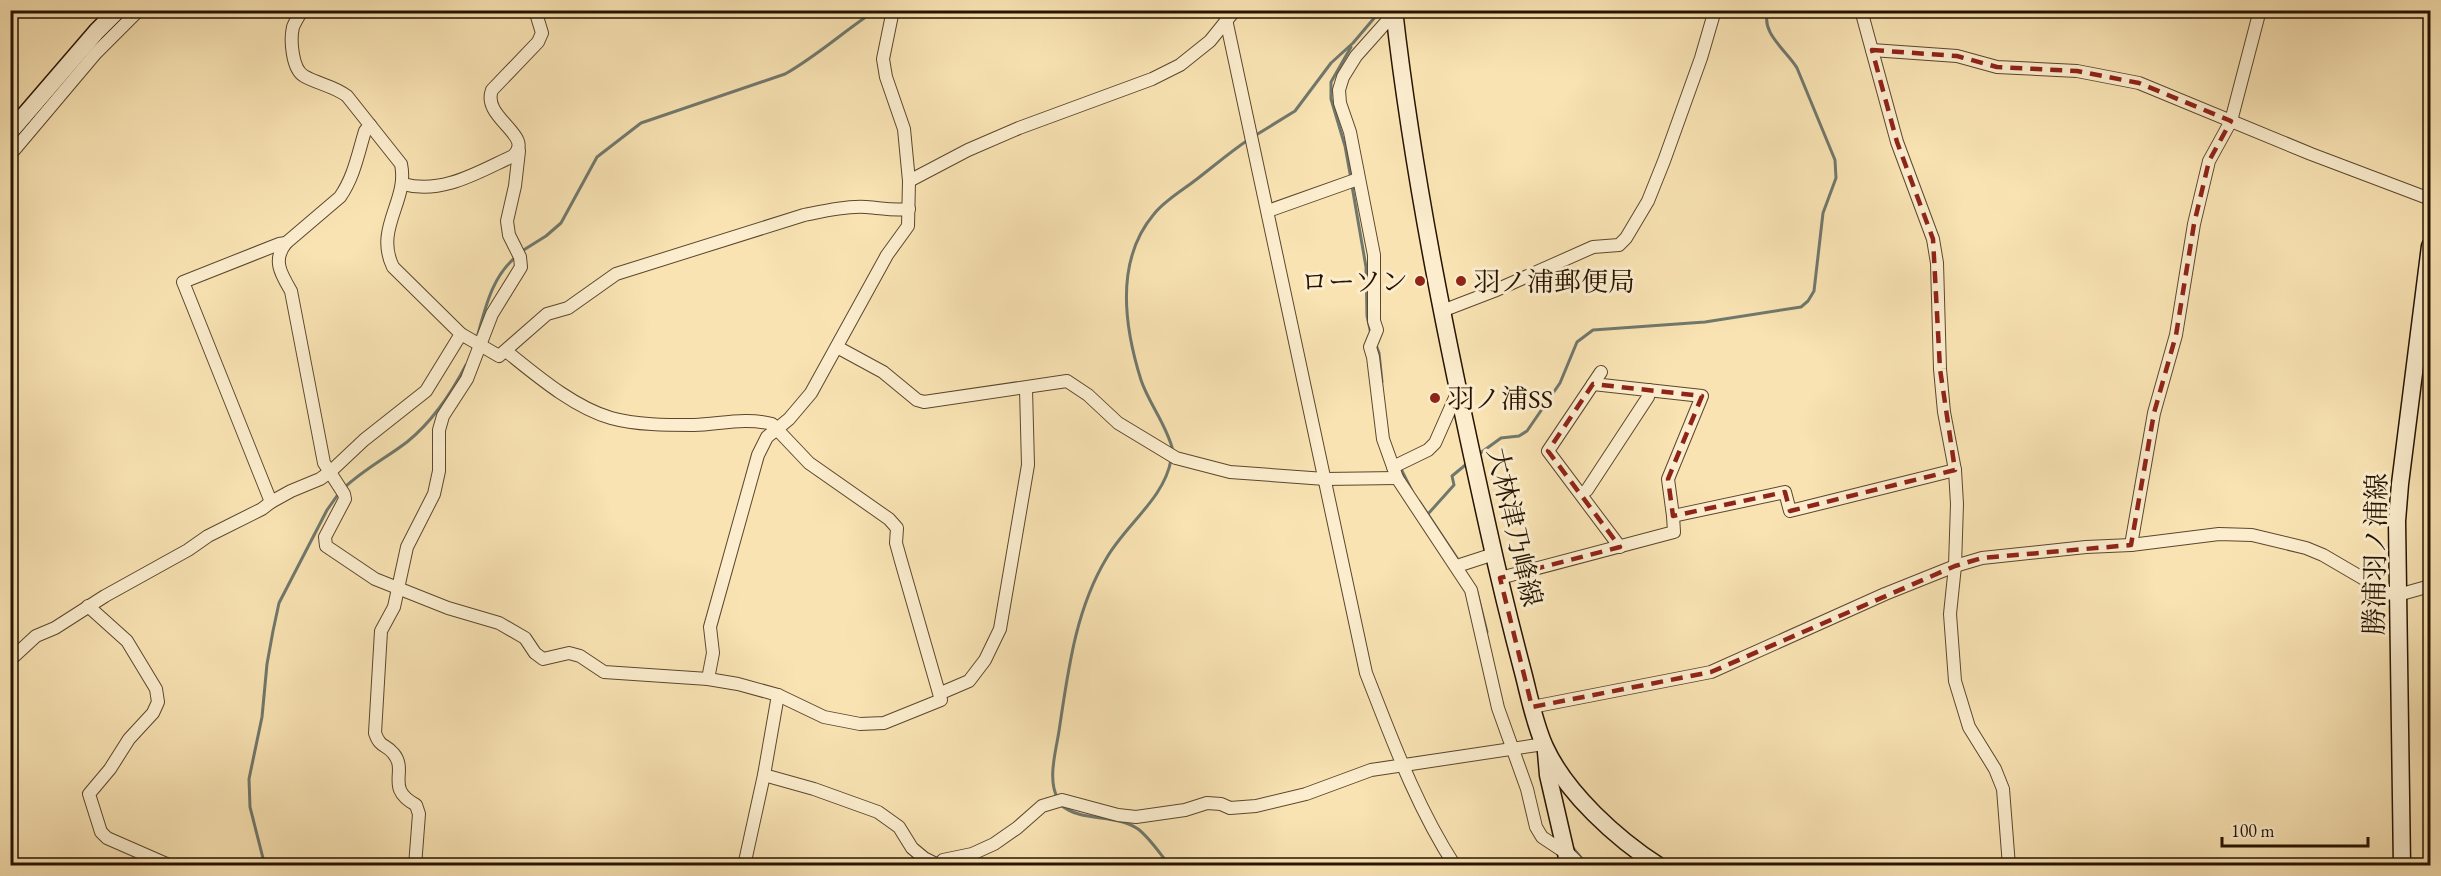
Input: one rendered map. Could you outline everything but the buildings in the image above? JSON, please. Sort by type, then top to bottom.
[{"type":"main road","points":[[10,132],[97,31],[118,10]]},
{"type":"main road","name":"大林津乃峰線","points":[[1395,11],[1404,96],[1442,311],[1494,554],[1532,708],[1545,746],[1559,770],[1608,828],[1659,866]]},
{"type":"main road","name":"勝浦羽ノ浦線","points":[[2402,866],[2398,595],[2400,484],[2430,246]]},
{"type":"main road","points":[[1545,746],[1548,775],[1568,858]]},
{"type":"street","points":[[10,154],[96,54],[139,10]]},
{"type":"street","points":[[302,10],[293,27],[292,39],[296,66],[303,76],[336,88],[347,96],[401,164],[403,184],[389,220],[387,232],[390,261],[393,267],[461,334],[499,356],[548,314],[568,308],[616,273],[804,215],[835,209],[867,207],[891,211],[909,209]]},
{"type":"street","points":[[415,866],[419,814],[416,805],[404,799],[400,791],[398,762],[393,752],[379,744],[375,733],[381,631],[394,607],[401,566],[407,547],[434,494],[439,471],[439,430],[442,416],[467,379],[492,314],[521,267],[518,253],[508,235],[507,221],[515,186],[520,146],[517,138],[491,107],[490,97],[492,90],[538,42],[542,33],[535,10]]},
{"type":"street","points":[[708,679],[713,653],[710,627],[758,455],[767,437],[812,393],[887,255],[908,226],[909,181],[904,129],[886,77],[883,59],[892,10]]},
{"type":"street","points":[[1442,311],[1494,291],[1593,247],[1618,245],[1626,238],[1647,201],[1664,160],[1701,58],[1715,10]]},
{"type":"street","points":[[1861,10],[1897,142],[1933,239],[1937,263],[1941,380],[1955,470],[1957,504],[1955,566],[1950,614],[1955,681],[1969,727],[1995,770],[2003,789],[2009,866]]},
{"type":"street","points":[[2131,545],[2154,413],[2176,335],[2197,213],[2209,161],[2231,121],[2260,10]]},
{"type":"street","points":[[1395,11],[1356,57],[1343,77],[1339,90],[1340,103],[1350,132],[1353,180],[1374,255],[1374,321],[1377,330],[1370,347],[1380,426],[1395,473],[1472,590],[1498,708],[1517,749],[1536,827],[1542,837],[1581,866]]},
{"type":"street","points":[[909,181],[968,150],[1019,128],[1152,79],[1180,65],[1210,41],[1229,14]]},
{"type":"street","points":[[1229,14],[1252,137],[1366,673],[1402,764],[1437,837],[1455,866]]},
{"type":"street","points":[[1872,50],[1958,56],[1997,67],[2077,71],[2139,83],[2430,200]]},
{"type":"street","points":[[370,125],[365,131],[351,179],[345,190],[340,197],[286,243],[280,250],[277,261],[281,274],[291,291],[324,463],[345,499],[325,537],[326,546],[375,579],[448,608],[499,623],[525,638],[535,653],[543,659],[569,653],[580,656],[604,672],[708,679],[778,695],[824,717],[860,724],[884,723],[941,700],[941,693],[896,543],[897,528],[889,519],[809,463],[772,424],[735,420],[695,425],[640,423],[610,418],[545,383],[506,351]]},
{"type":"street","points":[[403,184],[430,187],[450,185],[513,156],[519,151]]},
{"type":"street","points":[[1268,211],[1353,180]]},
{"type":"street","points":[[271,502],[183,282],[286,243]]},
{"type":"street","points":[[10,660],[36,636],[55,628],[88,606],[188,550],[208,536],[330,472],[364,440],[426,391],[461,334]]},
{"type":"street","points":[[837,347],[883,372],[924,402],[1026,389],[1067,381],[1088,395],[1118,423],[1171,455],[1230,472],[1325,479],[1395,473],[1428,450],[1435,442],[1458,391]]},
{"type":"street","points":[[1601,372],[1548,451],[1620,547]]},
{"type":"street","points":[[1500,578],[1674,532],[1668,478],[1702,396],[1593,384]]},
{"type":"street","points":[[941,693],[969,681],[985,660],[999,629],[1028,465],[1026,389]]},
{"type":"street","points":[[1581,494],[1587,490],[1648,397],[1649,390]]},
{"type":"street","points":[[1673,516],[1785,492],[1790,511],[1955,470]]},
{"type":"street","points":[[1532,708],[1711,672],[1886,594],[1955,566],[1994,557],[2086,547],[2131,545],[2219,534],[2252,535],[2306,548],[2323,555],[2388,593],[2398,595],[2430,586]]},
{"type":"street","points":[[1457,566],[1494,554]]},
{"type":"street","points":[[88,606],[127,641],[156,689],[159,702],[153,713],[129,739],[110,769],[89,794],[98,827],[107,837],[171,866]]},
{"type":"street","points":[[744,866],[764,775],[778,695]]},
{"type":"street","points":[[764,775],[814,789],[878,812],[899,827],[912,848],[924,858],[938,865],[943,860],[972,854],[994,844],[1042,806],[1057,801],[1136,817],[1185,810],[1207,803],[1221,804],[1230,808],[1239,807],[1306,794],[1371,770],[1545,746]]},
{"type":"highlighted area","points":[[1872,50],[1957,56],[1997,67],[2077,71],[2139,83],[2231,121],[2209,161],[2194,224],[2176,335],[2154,413],[2131,545],[1982,558],[1955,566],[1711,672],[1532,707],[1500,578],[1620,547],[1548,451],[1593,384],[1702,396],[1668,479],[1673,516],[1785,492],[1790,511],[1955,470],[1940,369],[1933,239],[1897,142]]},
{"type":"waterway","points":[[522,251],[546,236],[561,223],[597,157],[641,123],[785,74],[876,10]]},
{"type":"waterway","points":[[1256,135],[1295,111],[1331,63],[1353,43],[1381,10]]},
{"type":"waterway","points":[[1479,454],[1501,438],[1519,436],[1527,431],[1560,383],[1577,342],[1593,330],[1705,322],[1801,307],[1808,301],[1814,291],[1823,213],[1836,178],[1835,160],[1797,68],[1767,26],[1769,10]]},
{"type":"waterway","points":[[1351,47],[1331,82],[1331,99],[1345,146],[1351,179]]},
{"type":"waterway","points":[[1173,451],[1167,432],[1141,380],[1135,359],[1127,316],[1128,272],[1133,252],[1142,232],[1158,209],[1248,140]]},
{"type":"waterway","points":[[1352,186],[1366,267],[1367,316],[1371,334]]},
{"type":"waterway","points":[[478,334],[496,281],[517,256]]},
{"type":"waterway","points":[[1376,345],[1382,382]]},
{"type":"waterway","points":[[344,488],[407,442],[425,425],[448,397],[466,365]]},
{"type":"waterway","points":[[1058,799],[1053,783],[1054,756],[1074,642],[1080,621],[1095,579],[1106,559],[1161,487],[1171,460]]},
{"type":"waterway","points":[[1428,514],[1454,485],[1452,476],[1469,462]]},
{"type":"waterway","points":[[1400,467],[1412,491]]},
{"type":"waterway","points":[[265,866],[250,807],[249,779],[262,717],[273,631],[279,603],[327,510],[339,493]]},
{"type":"waterway","points":[[1419,501],[1459,561]]},
{"type":"waterway","points":[[1477,592],[1487,632]]},
{"type":"waterway","points":[[1061,805],[1069,811],[1119,821],[1138,829],[1151,841],[1170,866]]},
{"type":"waterway","points":[[1573,848],[1588,866]]},
{"type":"place","name":"ローソン","points":[[1420,281]]},
{"type":"place","name":"羽ノ浦郵便局","points":[[1461,281]]},
{"type":"place","name":"羽ノ浦SS","points":[[1435,398]]}]
